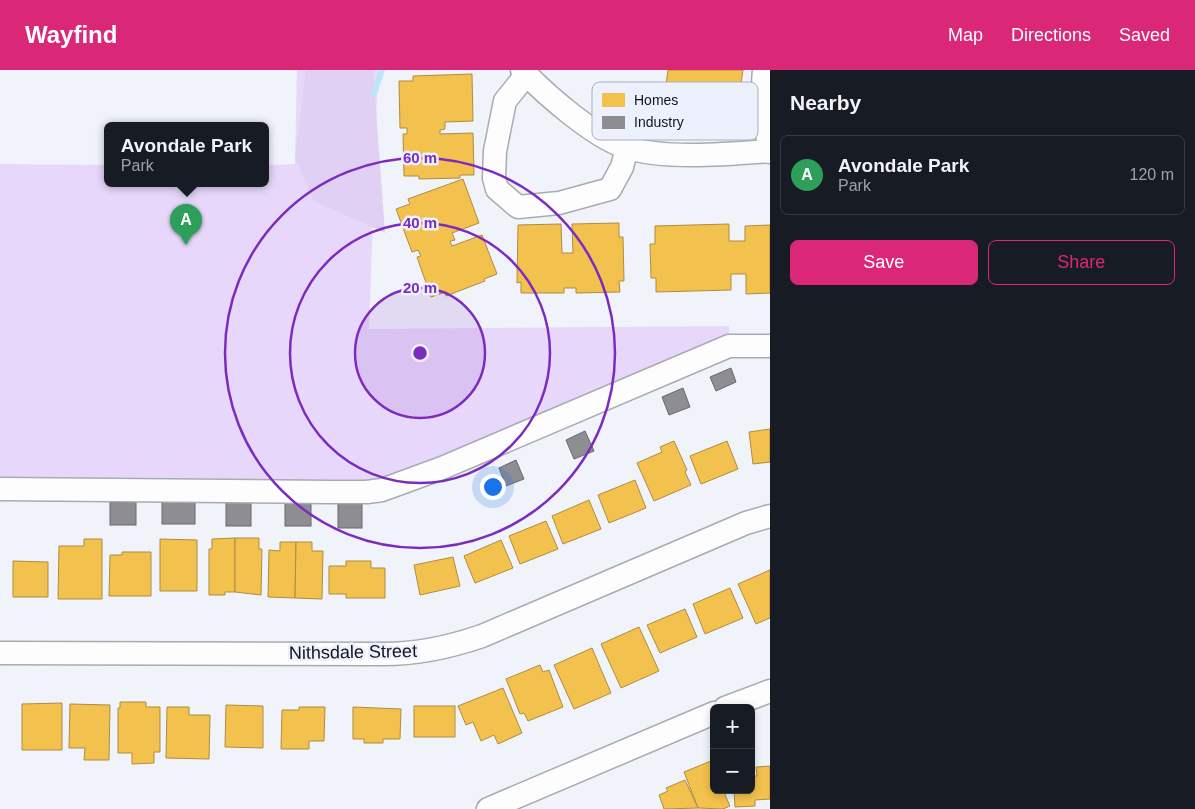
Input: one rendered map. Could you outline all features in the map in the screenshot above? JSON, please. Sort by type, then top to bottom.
[{"type":"street","points":[[608,140],[627,148],[650,152],[699,154],[769,151],[762,89],[764,70]]},
{"type":"street","points":[[592,128],[562,106],[524,72],[505,101],[496,151],[494,178],[497,189],[518,207],[560,203],[610,190],[622,167],[627,148]]},
{"type":"street","points":[[0,489],[329,492],[382,490],[442,468],[730,346],[770,346]]},
{"type":"street","name":"Nithsdale Street","points":[[0,653],[384,654],[420,652],[462,643],[482,636],[746,524],[770,516]]},
{"type":"street","points":[[736,704],[770,691]]},
{"type":"street","points":[[488,809],[710,715]]},
{"type":"shaded area","points":[[297,70],[378,70],[369,329],[729,326],[729,346],[382,490],[0,489],[0,164],[104,165],[104,187],[269,187],[269,165],[295,164]]},
{"type":"shaded area","points":[[306,70],[373,70],[385,233],[314,201],[295,157]]},
{"type":"building: Homes","points":[[668,70],[743,70],[741,82],[666,82]]},
{"type":"building: Homes","points":[[472,74],[473,121],[445,122],[445,129],[440,130],[440,134],[473,133],[474,175],[460,175],[460,178],[419,179],[419,176],[404,176],[403,134],[407,134],[407,128],[400,128],[399,81],[413,81],[413,76]]},
{"type":"building: Homes","points":[[463,179],[479,223],[452,233],[455,240],[450,241],[452,246],[482,235],[497,274],[484,279],[485,281],[446,296],[445,292],[431,297],[417,257],[421,256],[418,250],[412,252],[396,209],[410,204],[408,199]]},
{"type":"building: Homes","points":[[619,223],[619,237],[623,237],[624,281],[619,281],[620,292],[576,293],[576,288],[564,288],[564,293],[521,293],[521,282],[517,283],[518,225],[561,224],[562,253],[573,253],[572,224]]},
{"type":"building: Homes","points":[[729,224],[729,241],[745,241],[745,226],[770,225],[770,293],[746,294],[746,274],[731,274],[731,290],[656,292],[656,278],[651,278],[650,244],[655,244],[655,226]]},
{"type":"building: Homes","points":[[770,429],[770,462],[753,464],[749,432]]},
{"type":"building: Homes","points":[[674,441],[687,470],[685,472],[691,485],[654,501],[637,463],[662,452],[660,447]]},
{"type":"building: Homes","points":[[727,441],[738,469],[701,484],[690,456]]},
{"type":"building: Homes","points":[[635,480],[646,508],[609,523],[598,495]]},
{"type":"building: Homes","points":[[589,500],[601,529],[563,544],[552,516]]},
{"type":"building: Homes","points":[[546,521],[558,549],[520,564],[509,536]]},
{"type":"building: Homes","points":[[235,538],[235,592],[225,592],[225,595],[209,595],[209,549],[212,549],[212,539]]},
{"type":"building: Homes","points":[[235,538],[259,538],[259,549],[262,549],[261,595],[235,592]]},
{"type":"building: Homes","points":[[84,539],[102,539],[102,599],[58,599],[59,546],[84,546]]},
{"type":"building: Homes","points":[[160,539],[197,540],[197,591],[160,591]]},
{"type":"building: Homes","points":[[501,540],[513,568],[475,583],[464,556]]},
{"type":"building: Homes","points":[[280,542],[296,542],[295,598],[268,597],[269,550],[280,551]]},
{"type":"building: Homes","points":[[296,542],[312,542],[312,551],[323,551],[322,599],[295,598]]},
{"type":"building: Homes","points":[[122,552],[151,552],[151,596],[109,596],[110,555],[122,555]]},
{"type":"building: Homes","points":[[453,557],[460,586],[420,595],[414,565]]},
{"type":"building: Homes","points":[[13,561],[48,562],[48,597],[13,597]]},
{"type":"building: Homes","points":[[346,561],[371,561],[371,568],[385,568],[385,598],[346,598],[346,594],[329,594],[329,566],[346,566]]},
{"type":"building: Homes","points":[[770,570],[770,618],[756,624],[738,584]]},
{"type":"building: Homes","points":[[730,588],[743,618],[705,634],[693,604]]},
{"type":"building: Homes","points":[[685,609],[697,637],[660,653],[647,625]]},
{"type":"building: Homes","points":[[639,627],[659,671],[621,688],[601,644]]},
{"type":"building: Homes","points":[[592,648],[611,693],[574,709],[554,665]]},
{"type":"building: Homes","points":[[540,665],[543,672],[549,670],[563,707],[528,721],[524,713],[520,714],[506,679]]},
{"type":"building: Homes","points":[[503,688],[522,733],[498,744],[494,735],[481,741],[473,722],[466,725],[458,706]]},
{"type":"building: Homes","points":[[120,702],[146,702],[146,707],[160,707],[160,752],[154,752],[154,763],[132,764],[132,753],[118,753],[118,708],[120,708]]},
{"type":"building: Homes","points":[[62,703],[62,750],[22,750],[22,704]]},
{"type":"building: Homes","points":[[70,704],[110,705],[109,760],[84,760],[85,748],[69,748]]},
{"type":"building: Homes","points":[[226,705],[263,706],[263,748],[225,747]]},
{"type":"building: Homes","points":[[414,706],[455,706],[455,737],[414,737]]},
{"type":"building: Homes","points":[[167,707],[189,707],[189,715],[210,715],[209,759],[166,758]]},
{"type":"building: Homes","points":[[299,707],[325,707],[324,741],[309,741],[309,749],[281,749],[282,710],[299,710]]},
{"type":"building: Homes","points":[[353,707],[401,709],[400,739],[383,739],[383,743],[364,743],[364,739],[353,739]]},
{"type":"building: Homes","points":[[710,761],[710,794],[725,794],[730,806],[723,809],[698,808],[684,772]]},
{"type":"building: Homes","points":[[770,766],[770,799],[755,800],[755,806],[735,807],[734,794],[755,794],[756,767]]},
{"type":"building: Homes","points":[[685,780],[698,808],[664,809],[659,795],[668,791],[666,788]]},
{"type":"building: Industry","points":[[731,368],[736,382],[716,391],[710,377]]},
{"type":"building: Industry","points":[[683,388],[690,407],[669,415],[662,397]]},
{"type":"building: Industry","points":[[585,431],[594,451],[574,459],[566,440]]},
{"type":"building: Industry","points":[[516,460],[524,479],[506,486],[499,468]]},
{"type":"building: Industry","points":[[110,502],[136,502],[136,525],[110,525]]},
{"type":"building: Industry","points":[[162,502],[195,502],[195,524],[162,524]]},
{"type":"building: Industry","points":[[226,502],[251,502],[251,526],[226,526]]},
{"type":"building: Industry","points":[[285,503],[311,503],[311,526],[285,526]]},
{"type":"building: Industry","points":[[338,504],[362,504],[362,528],[338,528]]},
{"type":"waterway","points":[[374,93],[382,70]]},
{"type":"place","name":"Avondale Park","points":[[186,245]]}]
